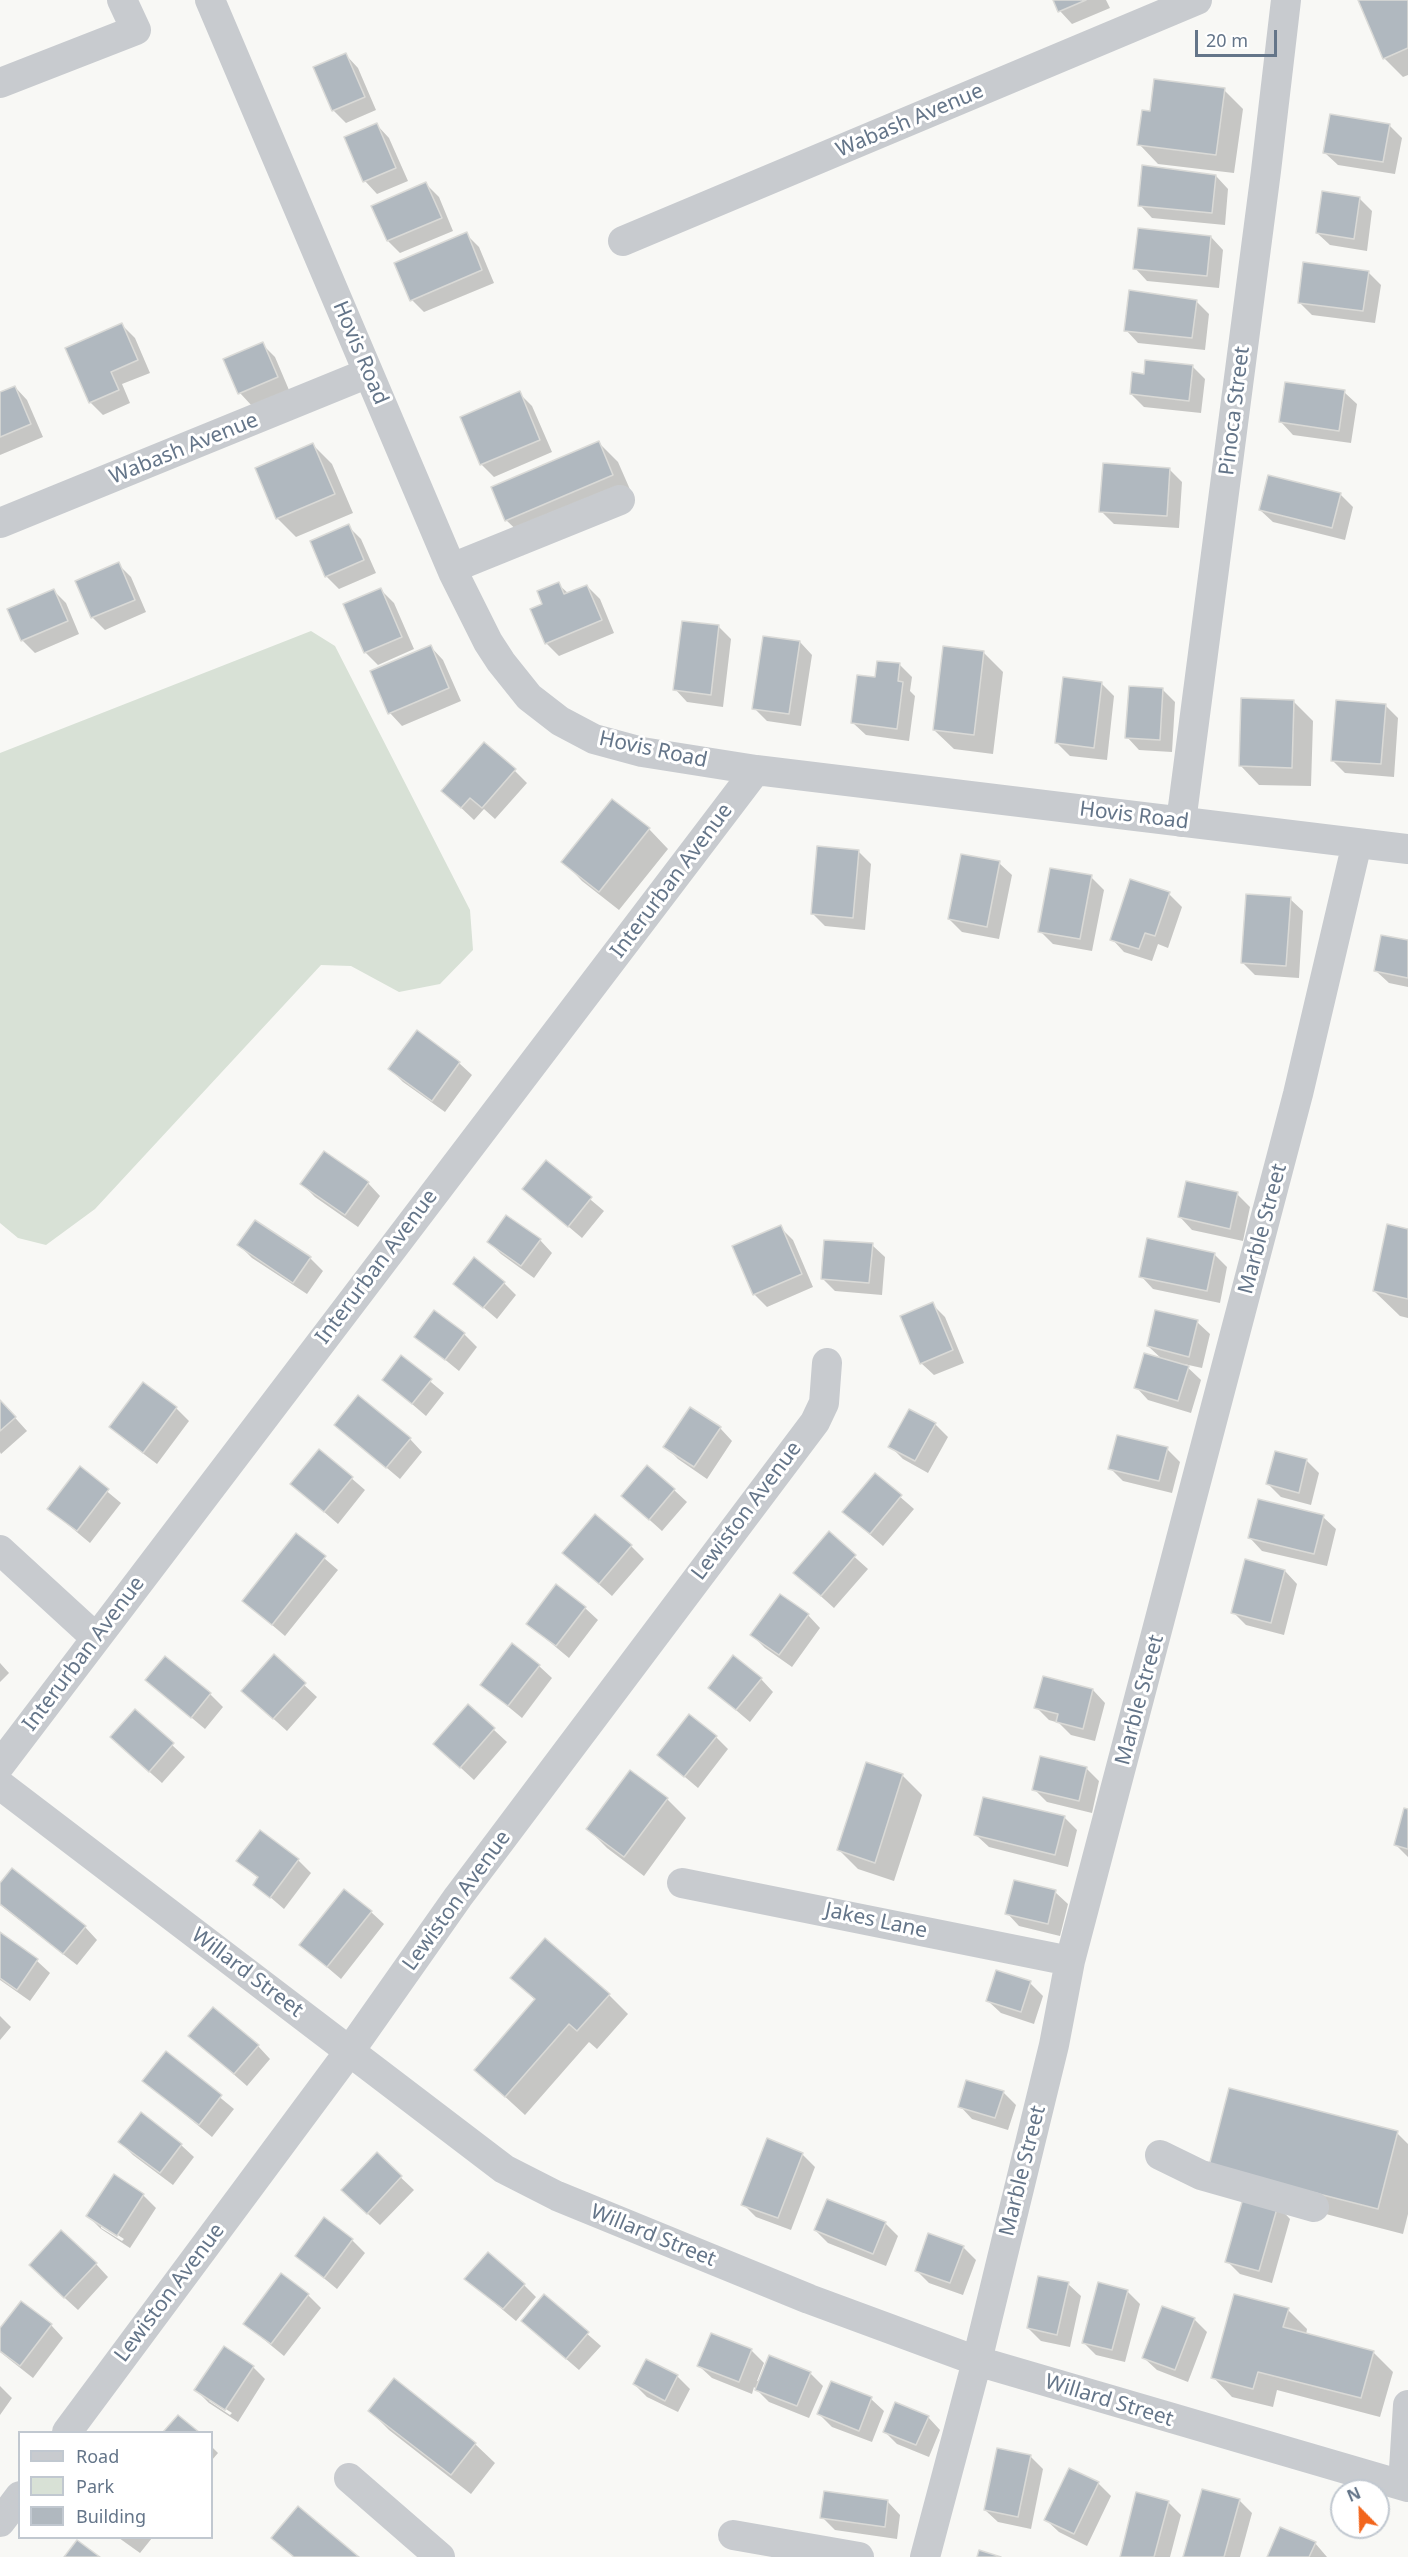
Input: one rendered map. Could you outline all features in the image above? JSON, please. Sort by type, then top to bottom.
[{"type":"street","points":[[0,83],[136,30],[122,0]]},
{"type":"street","name":"Hovis Road","points":[[210,0],[452,568],[488,642],[501,662],[529,697],[560,721],[594,739],[642,752],[756,770],[1408,849]]},
{"type":"street","name":"Wabash Avenue","points":[[623,241],[1197,0]]},
{"type":"street","name":"Pinoca Street","points":[[1181,822],[1266,171],[1286,0]]},
{"type":"street","name":"Wabash Avenue","points":[[0,523],[368,373]]},
{"type":"street","points":[[452,568],[620,500]]},
{"type":"street","name":"Interurban Avenue","points":[[0,1765],[756,770]]},
{"type":"street","name":"Marble Street","points":[[925,2557],[977,2361],[1054,2045],[1070,1961],[1298,1094],[1357,843]]},
{"type":"street","name":"Lewiston Avenue","points":[[68,2431],[350,2052],[458,1897],[815,1422],[824,1403],[827,1363]]},
{"type":"street","points":[[0,1550],[96,1638]]},
{"type":"street","name":"Willard Street","points":[[0,1785],[504,2169],[556,2196],[809,2299],[977,2361],[1408,2486]]},
{"type":"street","name":"Jakes Lane","points":[[682,1883],[1070,1961]]},
{"type":"street","points":[[1160,2155],[1201,2175],[1314,2207]]},
{"type":"street","points":[[1408,2405],[1404,2469],[1408,2486]]},
{"type":"street","points":[[349,2478],[440,2557]]},
{"type":"street","points":[[0,2522],[18,2499]]},
{"type":"street","points":[[733,2535],[859,2557]]},
{"type":"green space","points":[[311,631],[335,646],[470,910],[473,950],[440,984],[399,992],[351,966],[321,965],[95,1209],[46,1245],[18,1238],[0,1223],[0,753]]},
{"type":"building","points":[[1053,0],[1086,0],[1058,12]]},
{"type":"building","points":[[1358,0],[1408,0],[1408,48],[1383,59]]},
{"type":"building","points":[[346,53],[365,97],[332,111],[313,67]]},
{"type":"building","points":[[1154,79],[1225,88],[1216,155],[1137,145],[1142,110],[1150,111]]},
{"type":"building","points":[[1330,114],[1390,124],[1383,162],[1323,153]]},
{"type":"building","points":[[377,123],[396,168],[363,182],[344,137]]},
{"type":"building","points":[[1142,165],[1216,175],[1212,213],[1138,206]]},
{"type":"building","points":[[426,182],[442,218],[387,241],[371,206]]},
{"type":"building","points":[[1322,191],[1360,197],[1354,239],[1316,233]]},
{"type":"building","points":[[1138,228],[1211,236],[1207,276],[1133,269]]},
{"type":"building","points":[[467,232],[482,270],[410,301],[394,263]]},
{"type":"building","points":[[1303,262],[1369,271],[1363,311],[1298,303]]},
{"type":"building","points":[[1129,290],[1197,300],[1192,338],[1124,331]]},
{"type":"building","points":[[122,323],[138,360],[111,372],[119,390],[89,403],[65,348]]},
{"type":"building","points":[[263,342],[278,377],[238,394],[223,359]]},
{"type":"building","points":[[1145,360],[1193,365],[1189,401],[1130,394],[1132,372],[1144,374]]},
{"type":"building","points":[[1285,382],[1345,390],[1339,431],[1279,422]]},
{"type":"building","points":[[15,386],[31,424],[0,437],[0,392]]},
{"type":"building","points":[[520,391],[540,440],[480,465],[460,417]]},
{"type":"building","points":[[599,441],[613,475],[505,521],[491,487]]},
{"type":"building","points":[[313,443],[335,494],[276,519],[255,468]]},
{"type":"building","points":[[1103,463],[1170,468],[1167,516],[1099,512]]},
{"type":"building","points":[[1268,475],[1341,493],[1332,528],[1259,510]]},
{"type":"building","points":[[349,524],[364,560],[325,577],[310,541]]},
{"type":"building","points":[[119,562],[135,600],[91,618],[75,581]]},
{"type":"building","points":[[559,582],[564,594],[587,585],[602,620],[545,644],[530,609],[542,604],[537,591]]},
{"type":"building","points":[[381,588],[402,637],[364,653],[343,604]]},
{"type":"building","points":[[54,589],[68,621],[21,641],[7,609]]},
{"type":"building","points":[[682,621],[719,625],[711,695],[673,690]]},
{"type":"building","points":[[763,636],[800,641],[789,714],[752,709]]},
{"type":"building","points":[[431,645],[449,688],[388,714],[370,671]]},
{"type":"building","points":[[943,646],[984,651],[974,735],[933,730]]},
{"type":"building","points":[[877,661],[900,663],[898,681],[903,682],[897,729],[851,723],[857,675],[875,677]]},
{"type":"building","points":[[1063,677],[1102,682],[1094,748],[1055,743]]},
{"type":"building","points":[[1129,686],[1163,688],[1160,740],[1125,738]]},
{"type":"building","points":[[1241,698],[1294,700],[1292,768],[1239,766]]},
{"type":"building","points":[[1336,700],[1386,704],[1381,764],[1331,761]]},
{"type":"building","points":[[484,742],[516,769],[482,808],[470,798],[461,808],[441,791]]},
{"type":"building","points":[[612,799],[650,828],[599,892],[561,862]]},
{"type":"building","points":[[817,846],[859,850],[853,918],[811,914]]},
{"type":"building","points":[[961,854],[1000,861],[987,927],[948,919]]},
{"type":"building","points":[[1050,868],[1092,875],[1080,939],[1038,932]]},
{"type":"building","points":[[1130,879],[1170,892],[1155,936],[1145,933],[1139,949],[1110,940]]},
{"type":"building","points":[[1246,894],[1291,897],[1286,966],[1241,963]]},
{"type":"building","points":[[1381,935],[1408,940],[1408,978],[1374,971]]},
{"type":"building","points":[[417,1030],[460,1062],[432,1101],[388,1069]]},
{"type":"building","points":[[324,1151],[369,1182],[345,1215],[300,1184]]},
{"type":"building","points":[[546,1160],[592,1197],[568,1227],[522,1189]]},
{"type":"building","points":[[1186,1181],[1238,1192],[1230,1229],[1178,1217]]},
{"type":"building","points":[[506,1215],[541,1239],[521,1266],[487,1242]]},
{"type":"building","points":[[255,1220],[311,1257],[293,1283],[237,1245]]},
{"type":"building","points":[[1387,1224],[1408,1229],[1408,1299],[1373,1291]]},
{"type":"building","points":[[781,1225],[802,1274],[753,1295],[732,1246]]},
{"type":"building","points":[[1147,1238],[1215,1253],[1207,1291],[1139,1277]]},
{"type":"building","points":[[824,1240],[873,1243],[869,1283],[821,1279]]},
{"type":"building","points":[[474,1257],[505,1282],[483,1308],[453,1284]]},
{"type":"building","points":[[933,1302],[953,1350],[920,1364],[900,1316]]},
{"type":"building","points":[[434,1310],[465,1333],[445,1360],[414,1337]]},
{"type":"building","points":[[1155,1310],[1198,1320],[1189,1357],[1147,1346]]},
{"type":"building","points":[[1144,1353],[1189,1366],[1178,1401],[1134,1388]]},
{"type":"building","points":[[401,1355],[432,1379],[412,1404],[382,1380]]},
{"type":"building","points":[[143,1382],[177,1407],[143,1453],[109,1427]]},
{"type":"building","points":[[358,1395],[411,1438],[386,1468],[334,1425]]},
{"type":"building","points":[[0,1400],[16,1417],[0,1431]]},
{"type":"building","points":[[690,1407],[721,1427],[694,1467],[663,1447]]},
{"type":"building","points":[[909,1409],[936,1423],[915,1461],[888,1447]]},
{"type":"building","points":[[1117,1435],[1168,1447],[1159,1481],[1108,1469]]},
{"type":"building","points":[[319,1449],[353,1477],[324,1512],[290,1484]]},
{"type":"building","points":[[1275,1451],[1307,1459],[1299,1493],[1266,1484]]},
{"type":"building","points":[[647,1465],[675,1489],[649,1520],[621,1496]]},
{"type":"building","points":[[80,1466],[109,1489],[77,1531],[47,1509]]},
{"type":"building","points":[[875,1473],[902,1495],[870,1534],[842,1512]]},
{"type":"building","points":[[1258,1499],[1324,1515],[1314,1554],[1248,1538]]},
{"type":"building","points":[[595,1514],[632,1545],[599,1584],[562,1553]]},
{"type":"building","points":[[829,1531],[856,1555],[821,1596],[793,1573]]},
{"type":"building","points":[[296,1533],[326,1556],[272,1625],[242,1601]]},
{"type":"building","points":[[1245,1559],[1285,1570],[1271,1623],[1231,1613]]},
{"type":"building","points":[[556,1584],[586,1607],[556,1646],[526,1624]]},
{"type":"building","points":[[780,1594],[809,1614],[779,1655],[750,1635]]},
{"type":"building","points":[[512,1643],[540,1665],[508,1706],[480,1685]]},
{"type":"building","points":[[274,1654],[306,1683],[273,1719],[241,1691]]},
{"type":"building","points":[[733,1655],[762,1678],[736,1710],[708,1688]]},
{"type":"building","points":[[165,1656],[211,1693],[191,1718],[145,1680]]},
{"type":"building","points":[[1043,1676],[1093,1689],[1083,1729],[1056,1722],[1058,1714],[1034,1708]]},
{"type":"building","points":[[468,1704],[495,1728],[460,1768],[433,1744]]},
{"type":"building","points":[[135,1709],[174,1743],[149,1772],[110,1737]]},
{"type":"building","points":[[689,1714],[717,1736],[684,1777],[657,1755]]},
{"type":"building","points":[[1040,1756],[1087,1767],[1079,1801],[1032,1790]]},
{"type":"building","points":[[866,1762],[903,1774],[875,1863],[837,1850]]},
{"type":"building","points":[[630,1770],[668,1798],[624,1857],[586,1829]]},
{"type":"building","points":[[983,1797],[1065,1816],[1055,1855],[974,1835]]},
{"type":"building","points":[[1404,1808],[1408,1809],[1408,1849],[1394,1845]]},
{"type":"building","points":[[260,1830],[299,1859],[270,1898],[253,1885],[258,1877],[236,1861]]},
{"type":"building","points":[[12,1868],[86,1926],[63,1954],[0,1904],[0,1883]]},
{"type":"building","points":[[1014,1880],[1056,1890],[1048,1924],[1005,1914]]},
{"type":"building","points":[[344,1889],[372,1911],[327,1967],[299,1945]]},
{"type":"building","points":[[0,1932],[38,1959],[17,1990],[0,1978]]},
{"type":"building","points":[[545,1938],[610,1994],[577,2031],[569,2024],[505,2097],[474,2070],[535,1999],[510,1978]]},
{"type":"building","points":[[996,1970],[1031,1981],[1021,2012],[986,2001]]},
{"type":"building","points":[[213,2007],[259,2045],[234,2074],[188,2036]]},
{"type":"building","points":[[166,2051],[222,2095],[199,2125],[142,2081]]},
{"type":"building","points":[[966,2080],[1004,2091],[995,2118],[958,2107]]},
{"type":"building","points":[[1229,2088],[1398,2131],[1378,2209],[1209,2166]]},
{"type":"building","points":[[141,2112],[182,2144],[160,2173],[118,2142]]},
{"type":"building","points":[[767,2138],[803,2153],[778,2218],[741,2205]]},
{"type":"building","points":[[377,2152],[402,2176],[367,2214],[341,2190]]},
{"type":"building","points":[[114,2174],[144,2194],[117,2236],[86,2216]]},
{"type":"building","points":[[1244,2195],[1278,2205],[1259,2271],[1225,2262]]},
{"type":"building","points":[[827,2199],[886,2222],[873,2254],[814,2230]]},
{"type":"building","points":[[324,2217],[353,2239],[324,2278],[295,2256]]},
{"type":"building","points":[[61,2230],[97,2263],[64,2298],[29,2265]]},
{"type":"building","points":[[928,2233],[964,2246],[950,2283],[915,2271]]},
{"type":"building","points":[[488,2252],[525,2284],[503,2309],[464,2279]]},
{"type":"building","points":[[281,2273],[309,2294],[271,2344],[243,2324]]},
{"type":"building","points":[[1038,2276],[1069,2282],[1057,2335],[1027,2328]]},
{"type":"building","points":[[1098,2282],[1128,2290],[1112,2350],[1082,2343]]},
{"type":"building","points":[[544,2294],[589,2332],[566,2359],[521,2321]]},
{"type":"building","points":[[1234,2294],[1289,2308],[1283,2327],[1374,2351],[1361,2398],[1258,2372],[1253,2389],[1211,2378]]},
{"type":"building","points":[[21,2301],[52,2324],[20,2366],[0,2351],[0,2328]]},
{"type":"building","points":[[1162,2306],[1195,2318],[1175,2370],[1142,2358]]},
{"type":"building","points":[[711,2333],[752,2349],[739,2382],[697,2366]]},
{"type":"building","points":[[224,2346],[254,2366],[225,2410],[194,2390]]},
{"type":"building","points":[[769,2355],[811,2372],[797,2406],[755,2390]]},
{"type":"building","points":[[646,2359],[678,2375],[665,2401],[633,2384]]},
{"type":"building","points":[[394,2378],[476,2443],[451,2475],[368,2411]]},
{"type":"building","points":[[831,2381],[872,2397],[859,2431],[817,2414]]},
{"type":"building","points":[[895,2402],[929,2416],[916,2445],[883,2432]]},
{"type":"building","points":[[178,2415],[198,2431],[164,2431]]},
{"type":"building","points":[[997,2448],[1031,2455],[1018,2517],[984,2510]]},
{"type":"building","points":[[1069,2468],[1099,2482],[1074,2534],[1044,2520]]},
{"type":"building","points":[[1202,2489],[1240,2499],[1224,2557],[1183,2557]]},
{"type":"building","points":[[824,2491],[888,2500],[885,2527],[820,2518]]},
{"type":"building","points":[[1136,2492],[1169,2501],[1154,2557],[1120,2557]]},
{"type":"building","points":[[298,2506],[359,2557],[294,2557],[271,2538]]},
{"type":"building","points":[[1280,2527],[1316,2542],[1309,2557],[1267,2557]]},
{"type":"building","points":[[77,2540],[100,2557],[64,2557]]},
{"type":"building","points":[[979,2550],[1001,2557],[977,2557]]}]
